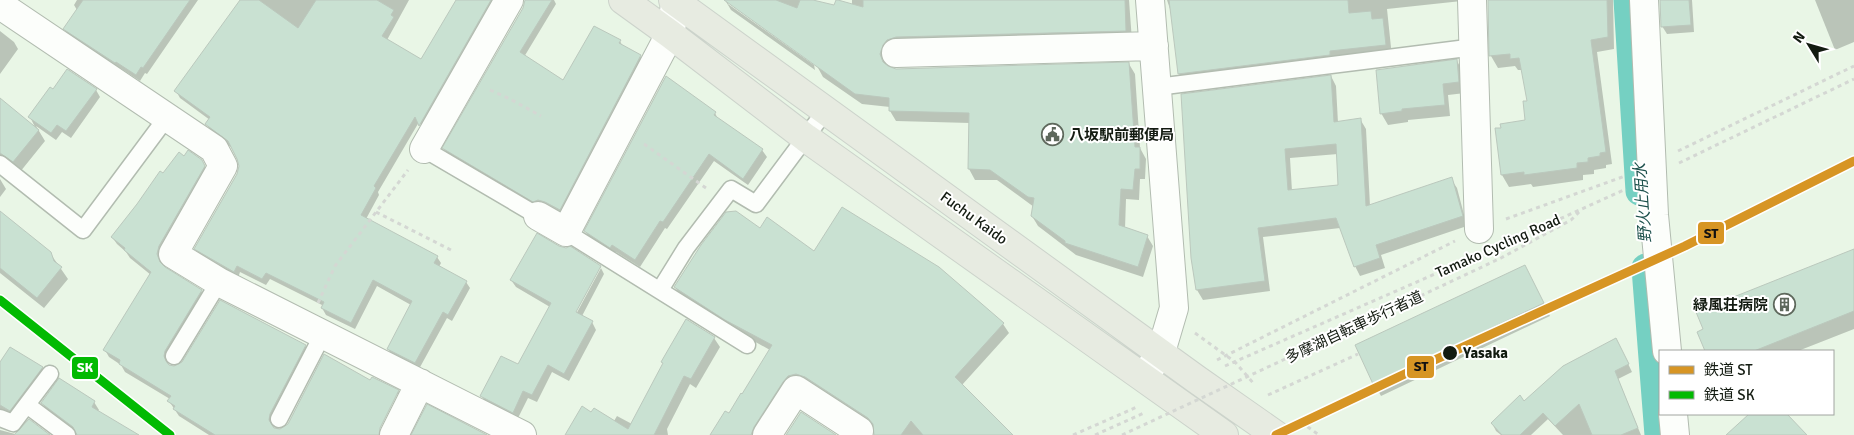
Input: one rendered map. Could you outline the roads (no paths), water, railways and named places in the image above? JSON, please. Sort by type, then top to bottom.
[{"type":"main road","name":"Fuchu Kaido","points":[[623,0],[806,138],[1224,435]]},
{"type":"main road","name":"Fuchu Kaido","points":[[674,0],[1276,435]]},
{"type":"street","points":[[424,149],[509,0]]},
{"type":"street","points":[[538,216],[566,232],[670,34],[674,0]]},
{"type":"street","points":[[1144,377],[1161,352],[1174,308],[1150,0]]},
{"type":"street","points":[[1472,0],[1486,243]]},
{"type":"street","points":[[1644,0],[1652,170],[1667,350]]},
{"type":"street","points":[[0,5],[214,149],[223,166],[173,254],[219,282],[522,435]]},
{"type":"street","points":[[896,53],[1154,46]]},
{"type":"street","points":[[394,435],[420,383]]},
{"type":"street","points":[[767,435],[796,390],[860,434]]},
{"type":"street","points":[[1673,415],[1675,435]]},
{"type":"lane","points":[[1157,87],[1475,47]]},
{"type":"lane","points":[[660,290],[686,248],[731,189],[756,204],[826,110]]},
{"type":"lane","points":[[0,164],[83,230],[167,117]]},
{"type":"lane","points":[[424,149],[538,216]]},
{"type":"lane","points":[[566,232],[747,345]]},
{"type":"lane","points":[[174,356],[219,282]]},
{"type":"lane","points":[[280,419],[315,330]]},
{"type":"lane","points":[[0,418],[13,423],[50,374]]},
{"type":"lane","points":[[27,405],[66,435]]},
{"type":"waterway","name":"野火止用水","points":[[1628,0],[1640,191]]},
{"type":"waterway","name":"野火止用水","points":[[1646,268],[1659,435]]},
{"type":"rail line","name":"ST","points":[[1276,435],[1428,363],[1685,246],[1854,161]]},
{"type":"rail line","name":"SK","points":[[0,300],[170,435]]},
{"type":"place","name":"八坂駅前郵便局","points":[[1053,135]]},
{"type":"place","name":"緑風荘病院","points":[[1784,305]]},
{"type":"place","name":"Yasaka","points":[[1450,353]]}]
